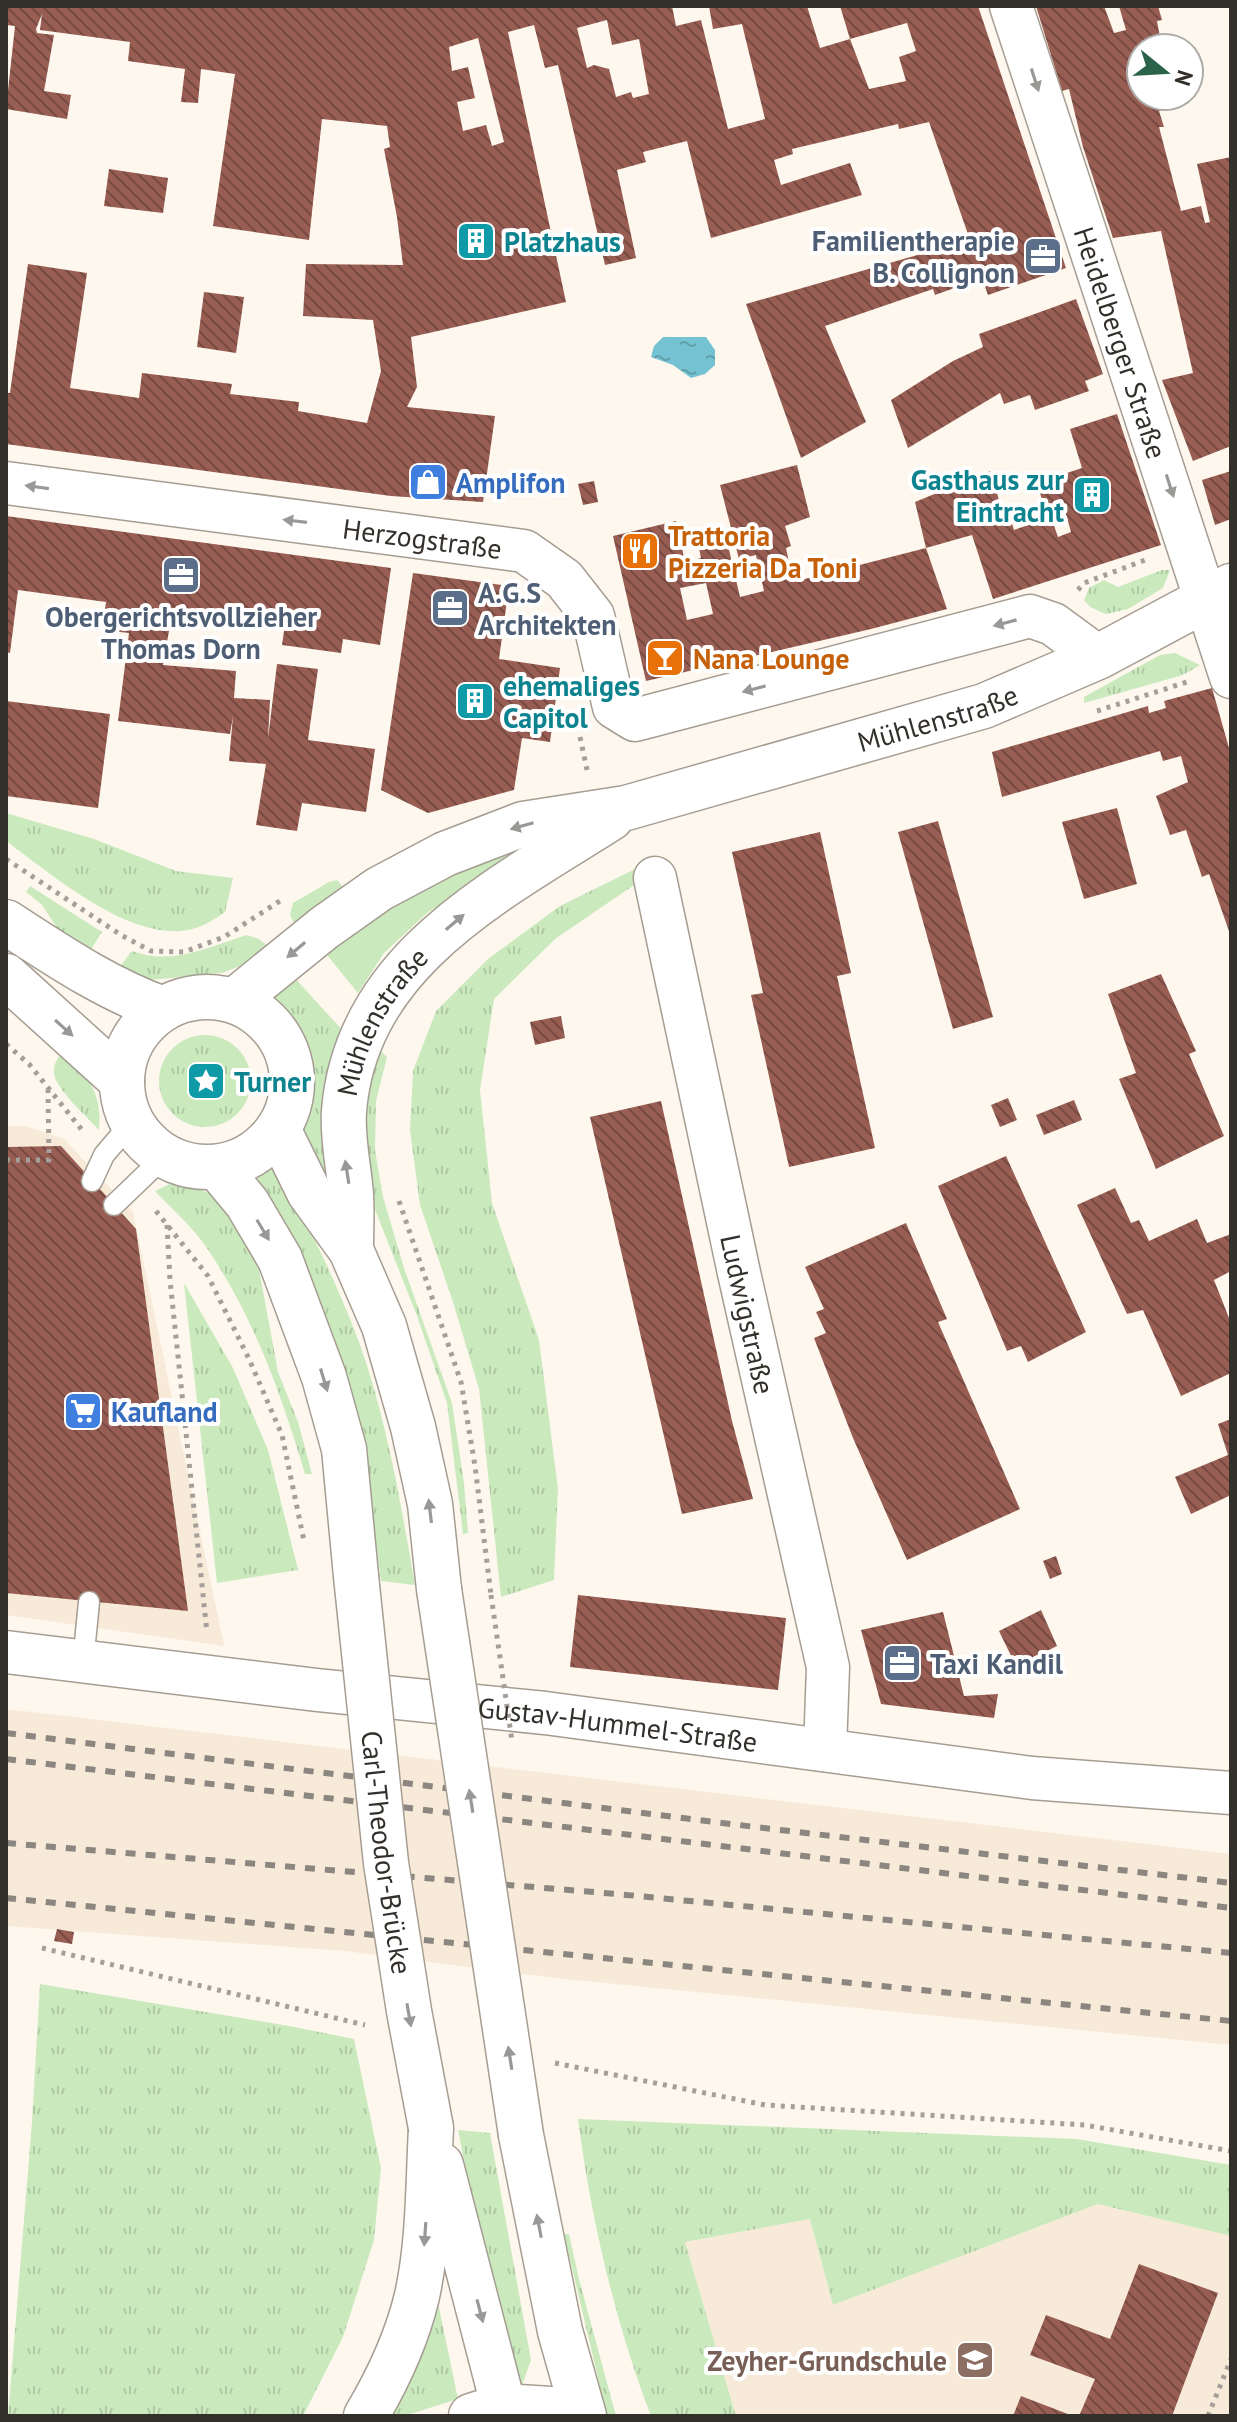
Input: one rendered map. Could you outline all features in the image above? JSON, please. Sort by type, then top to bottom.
[{"type":"main road","name":"Mühlenstraße","points":[[234,1001],[306,942],[368,897],[445,854],[523,824],[626,808],[984,706],[1098,657],[1218,593]]},
{"type":"main road","name":"Mühlenstraße","points":[[351,1250],[351,1195],[345,1158],[344,1111],[352,1065],[367,1022],[394,981],[423,949],[475,905],[626,808]]},
{"type":"main road","points":[[6,922],[91,977],[132,998],[163,1009]]},
{"type":"main road","points":[[6,976],[127,1102],[145,1142],[165,1156],[190,1166],[217,1167],[235,1163],[266,1144],[278,1129],[289,1105],[292,1079],[288,1054],[276,1031],[257,1013],[234,1001],[210,997],[185,999],[163,1009],[141,1028],[127,1053],[127,1102]]},
{"type":"main road","points":[[278,1129],[309,1192],[351,1250],[384,1326],[413,1427],[430,1504],[439,1589],[521,2135],[560,2331],[581,2414],[494,2413],[494,2361],[431,2128]]},
{"type":"main road","name":"Carl-Theodor-Brücke","points":[[217,1167],[247,1203],[280,1259],[324,1377],[344,1449],[386,1863],[431,2128]]},
{"type":"main road","points":[[366,2416],[400,2348],[416,2297],[425,2233],[431,2128]]},
{"type":"street","name":"Heidelberger Straße","points":[[1011,6],[1189,544],[1218,593],[1231,677]]},
{"type":"street","name":"Herzogstraße","points":[[6,483],[524,551],[564,579],[593,616],[614,707],[635,720],[1030,616],[1053,624]]},
{"type":"street","points":[[1053,624],[1098,657]]},
{"type":"street","name":"Ludwigstraße","points":[[655,878],[732,1245],[828,1667],[825,1750]]},
{"type":"street","name":"Gustav-Hummel-Straße","points":[[6,1652],[545,1713],[1032,1778],[1231,1793]]},
{"type":"lane","points":[[92,1181],[127,1102]]},
{"type":"lane","points":[[114,1205],[165,1156]]},
{"type":"lane","points":[[83,1662],[89,1602]]},
{"type":"path","points":[[1053,624],[1084,583],[1189,544]]},
{"type":"path","points":[[580,737],[589,779]]},
{"type":"path","points":[[6,859],[121,935],[151,951],[184,952],[224,937],[263,911]]},
{"type":"path","points":[[6,1044],[29,1064],[83,1131]]},
{"type":"path","points":[[6,1160],[49,1160],[48,1089]]},
{"type":"path","points":[[394,1189],[461,1382],[491,1595]]},
{"type":"path","points":[[211,1677],[170,1280],[167,1224],[208,1276],[282,1435],[304,1542]]},
{"type":"path","points":[[42,1948],[380,2028]]},
{"type":"path","points":[[549,2062],[765,2105],[1085,2125],[1231,2151]]},
{"type":"path","points":[[1208,2416],[1231,2359]]},
{"type":"shaded area","name":"Kaufland","points":[[6,1126],[26,1126],[64,1139],[133,1212],[224,1646],[6,1615]]},
{"type":"shaded area","points":[[6,1709],[1231,1854],[1231,2045],[555,1978],[345,1951],[6,1926]]},
{"type":"shaded area","name":"Zeyher-Grundschule","points":[[1098,2204],[1231,2236],[1231,2416],[736,2416],[685,2242],[810,2219],[833,2305]]},
{"type":"green space","points":[[1162,570],[1170,570],[1163,588],[1128,609],[1106,614],[1090,607],[1084,600],[1089,588],[1104,580],[1118,587]]},
{"type":"green space","points":[[1175,653],[1200,665],[1183,675],[1084,703],[1084,697],[1160,655]]},
{"type":"green space","points":[[6,813],[94,839],[176,871],[233,878],[225,912],[204,925],[180,931],[158,930],[111,913],[6,841]]},
{"type":"green space","points":[[533,843],[427,913],[384,953],[358,993],[322,949],[428,880]]},
{"type":"green space","points":[[641,866],[643,879],[555,939],[494,999],[480,1090],[492,1203],[539,1340],[558,1489],[554,1580],[501,1597],[479,1389],[420,1205],[410,1130],[413,1071],[436,1011],[488,959],[560,906]]},
{"type":"green space","points":[[337,880],[343,887],[343,895],[297,929],[290,915],[293,903]]},
{"type":"green space","points":[[30,886],[102,932],[88,954],[59,931],[42,905],[26,892]]},
{"type":"green space","points":[[247,935],[269,947],[248,963],[222,973],[149,980],[118,969],[132,951],[161,957],[176,956]]},
{"type":"green space","points":[[292,975],[344,1032],[335,1196],[305,1141],[312,1084],[309,1057],[291,1020],[273,998],[274,991]]},
{"type":"green space","points":[[205,1035],[223,1038],[238,1048],[248,1063],[251,1081],[248,1099],[238,1114],[223,1124],[205,1127],[187,1124],[172,1114],[162,1099],[159,1081],[162,1063],[172,1048],[187,1038]]},
{"type":"green space","points":[[378,1048],[387,1057],[376,1101],[375,1150],[383,1197],[404,1268],[452,1403],[464,1483],[468,1533],[463,1534],[447,1403],[372,1202],[363,1151],[363,1097]]},
{"type":"green space","points":[[63,1050],[92,1086],[100,1117],[99,1130],[56,1080],[54,1067]]},
{"type":"green space","points":[[272,1168],[280,1171],[301,1213],[359,1342],[385,1432],[415,1585],[381,1581],[369,1492],[281,1217],[257,1178]]},
{"type":"green space","points":[[170,1184],[185,1184],[209,1193],[223,1204],[258,1264],[278,1372],[298,1422],[312,1474],[305,1474],[263,1352],[235,1294],[201,1240],[155,1191]]},
{"type":"green space","points":[[184,1283],[233,1368],[268,1450],[298,1570],[217,1583]]},
{"type":"green space","points":[[40,1984],[354,2039],[381,2168],[374,2240],[343,2337],[303,2416],[8,2416]]},
{"type":"green space","points":[[578,2119],[1077,2139],[1231,2165],[1231,2236],[1098,2204],[833,2305],[810,2219],[685,2242],[736,2416],[651,2416],[626,2344],[606,2270]]},
{"type":"green space","points":[[458,2130],[490,2133],[531,2360],[519,2394],[479,2236]]},
{"type":"green space","points":[[564,2234],[569,2234],[616,2416],[607,2416]]},
{"type":"green space","points":[[437,2298],[458,2399],[404,2416],[386,2416]]},
{"type":"water","points":[[663,337],[706,337],[715,350],[715,365],[705,374],[691,378],[673,365],[651,357],[654,346]]},
{"type":"building","points":[[6,6],[672,6],[676,26],[701,20],[728,129],[765,119],[742,24],[713,29],[709,6],[807,6],[820,48],[850,39],[840,6],[978,6],[1066,268],[988,295],[982,278],[935,295],[933,289],[825,326],[866,422],[801,458],[746,304],[970,240],[929,122],[899,129],[898,124],[792,149],[793,154],[774,160],[781,185],[850,163],[862,195],[711,238],[687,141],[643,152],[646,162],[617,170],[636,258],[605,265],[558,65],[545,68],[534,25],[508,32],[566,302],[411,337],[417,387],[407,407],[495,416],[483,502],[391,496],[6,444],[6,393],[10,393],[28,264],[87,273],[70,388],[139,398],[142,373],[232,384],[230,394],[299,402],[298,411],[367,423],[381,371],[373,320],[303,316],[306,264],[403,265],[384,149],[390,147],[387,126],[322,119],[309,240],[213,226],[235,74],[201,69],[198,103],[181,102],[185,69],[128,61],[130,42],[40,30],[42,14],[37,33],[54,35],[44,91],[71,95],[67,119],[6,109],[15,26],[6,25]],"holes":[[[607,20],[612,45],[639,39],[649,94],[633,98],[631,92],[616,97],[609,69],[594,65],[587,68],[577,28]],[[907,23],[916,51],[899,57],[906,81],[869,89],[850,39]],[[478,38],[504,142],[492,146],[486,125],[463,131],[457,102],[475,98],[468,67],[452,71],[449,47]]]},
{"type":"building","points":[[1036,6],[1104,6],[1114,33],[1126,30],[1119,6],[1158,6],[1162,20],[1157,21],[1159,32],[1125,32],[1125,112],[1159,112],[1164,127],[1159,127],[1181,211],[1201,206],[1205,223],[1210,222],[1197,164],[1231,157],[1231,446],[1193,461],[1162,380],[1193,373],[1161,231],[1113,238],[1083,147],[1069,89],[1062,91]]},
{"type":"building","points":[[109,169],[168,178],[163,213],[104,206]]},
{"type":"building","points":[[204,292],[244,297],[236,353],[197,347]]},
{"type":"building","points":[[1076,299],[1103,374],[1085,381],[1089,391],[1035,410],[1030,395],[1004,404],[1000,393],[908,448],[891,400],[953,361],[983,347],[979,334]]},
{"type":"building","points":[[1117,414],[1161,545],[993,599],[972,535],[926,548],[915,502],[990,471],[1005,519],[1010,517],[1014,530],[1051,517],[1058,537],[1071,532],[1064,507],[1046,513],[1037,483],[1082,468],[1070,429]]},
{"type":"building","points":[[797,465],[810,517],[785,526],[791,546],[786,548],[793,582],[926,548],[947,609],[646,681],[613,536],[676,521],[685,562],[701,558],[699,548],[727,541],[740,597],[764,591],[756,555],[739,559],[720,485]],"holes":[[[706,583],[713,614],[687,620],[680,588]]]},
{"type":"building","points":[[1231,471],[1231,519],[1215,525],[1202,480]]},
{"type":"building","points":[[594,481],[598,502],[583,505],[578,484]]},
{"type":"building","points":[[6,516],[391,568],[380,645],[343,639],[341,653],[282,645],[285,624],[173,608],[163,665],[236,671],[234,698],[270,700],[268,739],[277,664],[318,669],[308,740],[375,749],[366,812],[302,803],[297,831],[256,825],[266,764],[229,761],[233,716],[230,734],[118,721],[129,633],[102,630],[106,602],[18,590],[10,653],[6,652]]},
{"type":"building","name":"ehemaliges Capitol","points":[[413,573],[509,586],[499,659],[560,668],[550,742],[522,738],[514,790],[428,813],[381,790]]},
{"type":"building","points":[[1212,688],[1231,755],[1231,937],[1209,874],[1202,877],[1186,830],[1170,835],[1156,796],[1188,782],[1181,756],[1163,761],[1160,751],[1002,797],[992,752],[1148,706],[1149,713],[1166,708],[1164,701]]},
{"type":"building","points":[[6,701],[110,714],[98,808],[6,796]]},
{"type":"building","points":[[1117,808],[1137,884],[1084,899],[1062,822]]},
{"type":"building","points":[[938,821],[993,1017],[953,1029],[898,832]]},
{"type":"building","points":[[820,832],[851,973],[837,976],[875,1148],[789,1167],[751,995],[763,993],[732,852]]},
{"type":"building","points":[[1161,974],[1196,1051],[1189,1054],[1224,1136],[1156,1169],[1119,1079],[1136,1073],[1108,994]]},
{"type":"building","points":[[561,1016],[565,1038],[535,1045],[530,1022]]},
{"type":"building","points":[[1008,1098],[1017,1120],[1000,1127],[991,1105]]},
{"type":"building","points":[[1074,1100],[1082,1120],[1044,1135],[1036,1115]]},
{"type":"building","points":[[661,1101],[732,1421],[753,1499],[682,1514],[590,1117]]},
{"type":"building","name":"Kaufland","points":[[61,1146],[136,1229],[188,1611],[6,1593],[6,1147]]},
{"type":"building","points":[[1006,1156],[1086,1332],[1028,1362],[1021,1346],[1007,1351],[938,1186]]},
{"type":"building","points":[[1115,1188],[1131,1223],[1139,1220],[1149,1241],[1197,1219],[1207,1243],[1231,1234],[1231,1271],[1214,1280],[1231,1323],[1231,1373],[1181,1396],[1143,1310],[1127,1314],[1077,1205]]},
{"type":"building","points":[[906,1223],[947,1319],[938,1322],[1020,1509],[907,1560],[853,1438],[814,1338],[826,1333],[816,1312],[824,1309],[805,1267]]},
{"type":"building","points":[[1231,1419],[1231,1495],[1191,1514],[1175,1477],[1228,1455],[1218,1424]]},
{"type":"building","points":[[1056,1556],[1062,1574],[1050,1579],[1043,1561]]},
{"type":"building","points":[[578,1595],[786,1618],[778,1690],[570,1667]]},
{"type":"building","points":[[1041,1610],[1057,1646],[1016,1666],[999,1631]]},
{"type":"building","points":[[943,1612],[964,1696],[998,1694],[994,1718],[881,1704],[861,1630]]},
{"type":"building","points":[[57,1929],[74,1932],[72,1944],[54,1941]]},
{"type":"building","points":[[1139,2264],[1218,2293],[1172,2416],[1079,2416],[1095,2379],[1030,2355],[1046,2315],[1110,2339]]},
{"type":"building","points":[[1021,2396],[1073,2416],[1013,2416]]},
{"type":"railway","points":[[6,1733],[1231,1883]]},
{"type":"railway","points":[[6,1759],[1231,1908]]},
{"type":"railway","points":[[6,1843],[617,1894],[1231,1953]]},
{"type":"railway","points":[[6,1898],[1231,2021]]},
{"type":"place","name":"Platzhaus","points":[[476,241]]},
{"type":"place","name":"Familientherapie B. Collignon","points":[[1043,256]]},
{"type":"place","name":"Amplifon","points":[[428,482]]},
{"type":"place","name":"Gasthaus zur Eintracht","points":[[1092,495]]},
{"type":"place","name":"Trattoria Pizzeria Da Toni","points":[[640,551]]},
{"type":"place","name":"Obergerichtsvollzieher Thomas Dorn","points":[[181,575]]},
{"type":"place","name":"A.G.S Architekten","points":[[450,608]]},
{"type":"place","name":"Nana Lounge","points":[[665,658]]},
{"type":"place","name":"ehemaliges Capitol","points":[[475,701]]},
{"type":"place","name":"Turner","points":[[206,1081]]},
{"type":"place","name":"Kaufland","points":[[83,1411]]},
{"type":"place","name":"Taxi Kandil","points":[[902,1663]]},
{"type":"place","name":"Zeyher-Grundschule","points":[[975,2360]]}]
